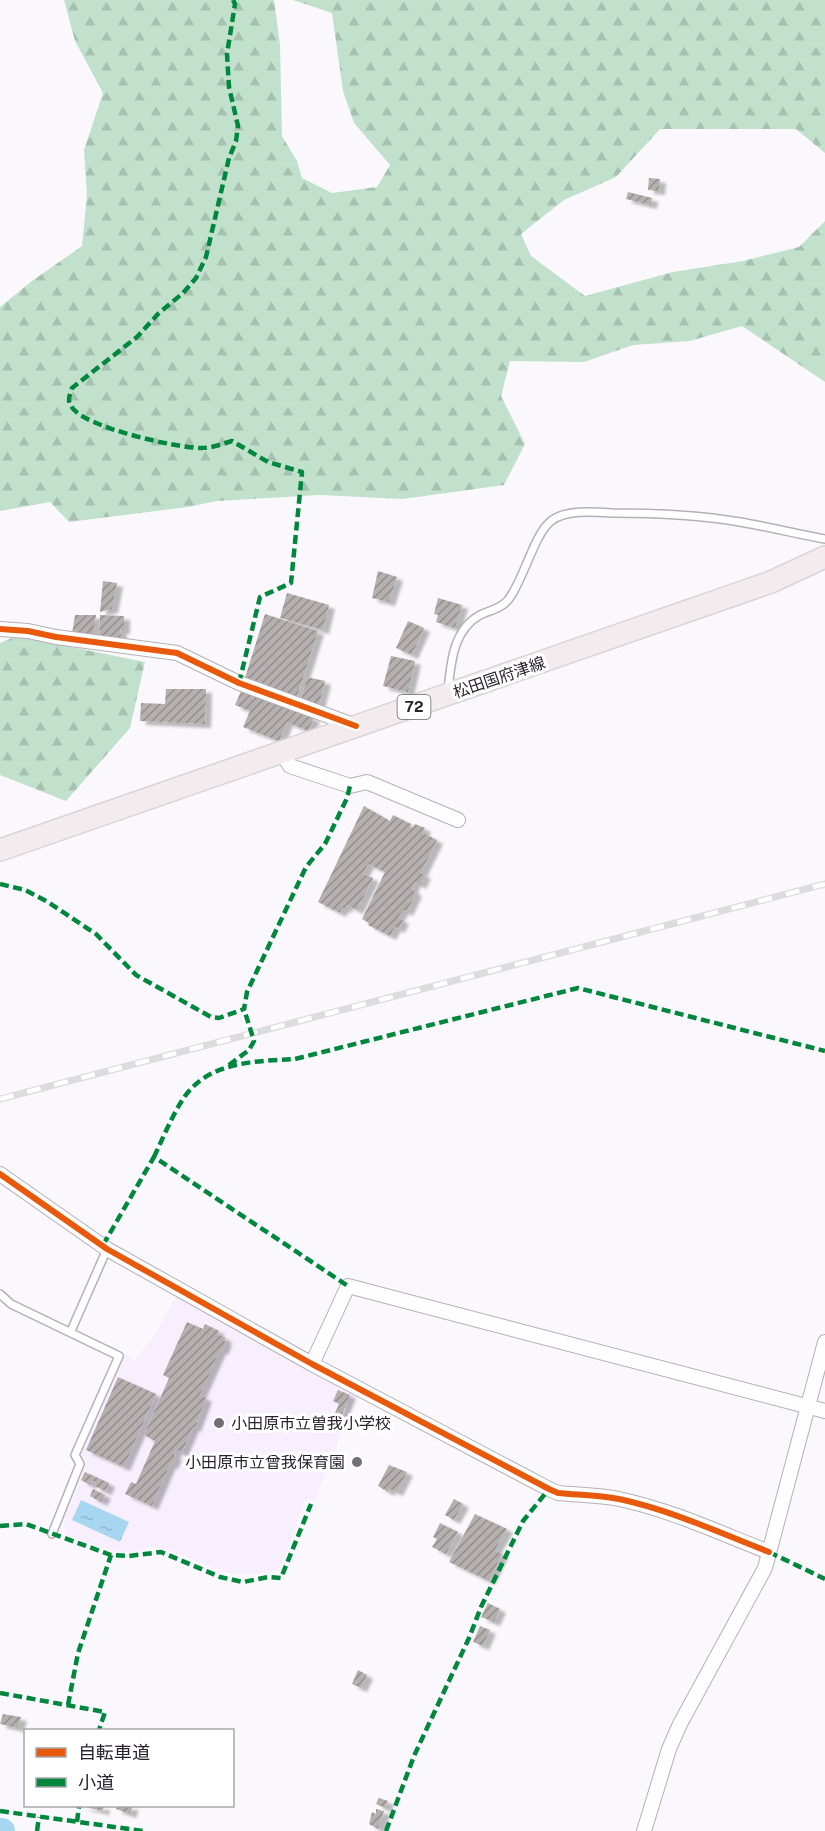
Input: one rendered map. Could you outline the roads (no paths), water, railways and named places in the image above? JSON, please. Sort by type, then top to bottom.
[{"type":"main road","name":"松田国府津線","points":[[0,850],[771,582],[825,557]]},
{"type":"street","points":[[2,626],[56,638],[177,653],[239,683],[356,726]]},
{"type":"street","points":[[282,753],[290,766],[350,786],[367,782],[458,820]]},
{"type":"street","points":[[0,1174],[107,1249],[312,1364],[549,1490],[617,1499],[643,1505],[769,1552]]},
{"type":"street","points":[[312,1364],[348,1286],[825,1411]]},
{"type":"street","points":[[644,1831],[652,1799],[672,1741],[699,1686],[765,1568],[825,1342]]},
{"type":"lane","points":[[448,695],[451,657],[459,637],[468,624],[482,614],[496,610],[507,602],[542,534],[552,520],[579,512],[663,514],[739,522],[825,539]]},
{"type":"lane","points":[[71,1331],[107,1249]]},
{"type":"lane","points":[[0,1294],[11,1304],[119,1356],[75,1455],[80,1464],[52,1534]]},
{"type":"water","points":[[81,1500],[129,1522],[120,1542],[72,1520]]},
{"type":"railway","points":[[0,1099],[825,884]]},
{"type":"place","name":"小田原市立曽我小学校","points":[[219,1423]]},
{"type":"place","name":"小田原市立曾我保育園","points":[[357,1462]]}]
